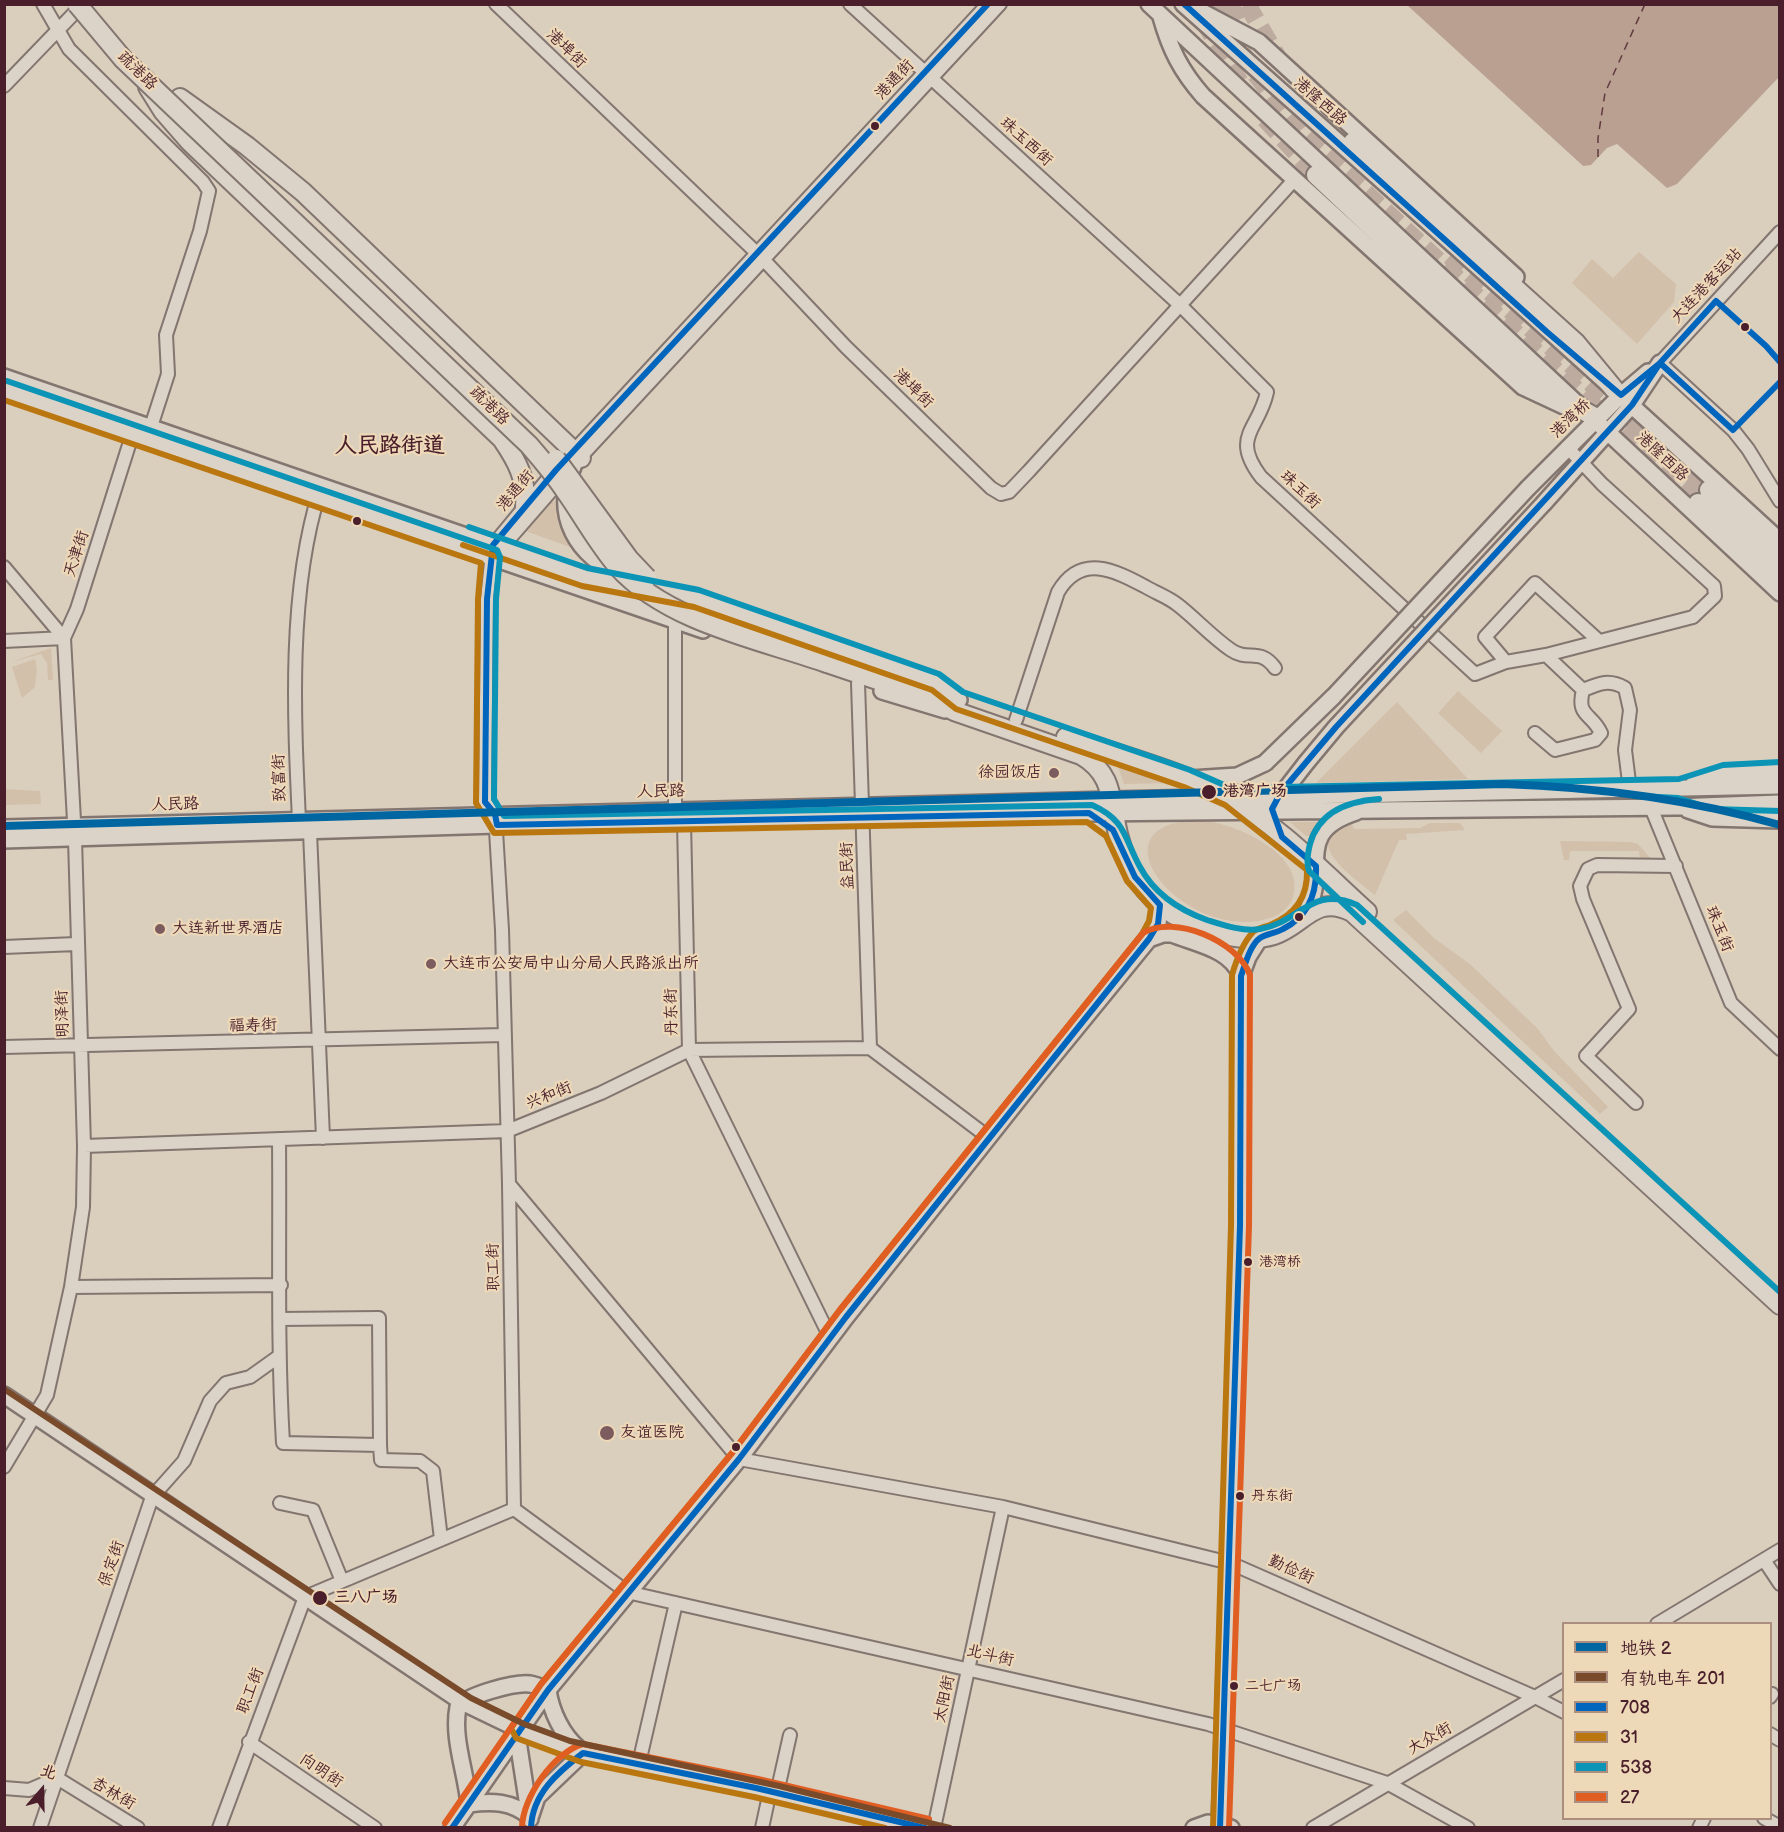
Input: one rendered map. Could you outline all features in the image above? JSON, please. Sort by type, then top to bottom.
[{"type":"highway","name":"疏港路","points":[[77,4],[96,30],[140,75],[529,445],[565,490],[608,553],[635,583],[652,596],[694,617],[828,659]]},
{"type":"highway","name":"疏港路","points":[[92,4],[131,51],[538,437],[574,482],[629,559],[644,575],[677,600],[696,609],[957,705]]},
{"type":"highway","points":[[140,75],[162,111],[190,142],[502,439],[523,475],[526,491],[525,507]]},
{"type":"highway","points":[[180,98],[247,146],[303,192],[576,458]]},
{"type":"highway","points":[[1353,142],[1576,343],[1622,396]]},
{"type":"highway","points":[[1316,175],[1509,357],[1561,398],[1599,422]]},
{"type":"highway","points":[[1779,556],[1704,496],[1779,579]]},
{"type":"highway","points":[[957,705],[1016,720],[1187,779],[1229,797],[1248,810],[1316,866],[1779,1292]]},
{"type":"highway","points":[[957,705],[1081,755],[1093,762],[1102,772],[1113,806],[1118,835],[1132,873],[1145,891],[1160,905],[1197,925],[1219,933],[1260,938],[1276,934],[1314,909],[1333,906],[1352,912],[1779,1305]]},
{"type":"main road","name":"港隆西路","points":[[1149,4],[1599,422],[1779,593]]},
{"type":"main road","name":"港隆西路","points":[[1183,4],[1547,332],[1622,396],[1779,541]]},
{"type":"main road","points":[[1188,4],[1259,42],[1570,326],[1605,366],[1622,396]]},
{"type":"main road","points":[[1161,17],[1169,47],[1183,74],[1294,180],[1522,387],[1599,422]]},
{"type":"main road","name":"港湾桥","points":[[1187,779],[1237,776],[1265,763],[1334,696],[1568,447],[1599,422],[1622,396],[1660,363]]},
{"type":"main road","points":[[4,377],[142,430],[495,550],[585,578],[650,587],[696,598],[936,682],[957,705]]},
{"type":"main road","points":[[4,390],[142,430]]},
{"type":"main road","name":"港湾桥","points":[[1275,803],[1336,728],[1582,461],[1599,422]]},
{"type":"main road","points":[[576,458],[566,495],[567,514],[572,532],[581,547],[596,562],[650,587]]},
{"type":"main road","points":[[495,550],[675,620],[858,683],[927,706],[957,705]]},
{"type":"main road","points":[[1306,763],[1303,773],[1304,786],[1319,797]]},
{"type":"main road","points":[[1680,788],[1724,774],[1779,771]]},
{"type":"main road","name":"人民路","points":[[1113,806],[1248,810],[1275,803],[1319,797],[1779,786]]},
{"type":"main road","name":"人民路","points":[[4,840],[74,832],[299,820],[496,820],[1089,807],[1229,797],[1275,803],[1368,808],[1650,805],[1676,807]]},
{"type":"main road","points":[[1676,807],[1779,802]]},
{"type":"main road","points":[[1275,803],[1273,817],[1282,837]]},
{"type":"main road","points":[[1089,807],[1118,835]]},
{"type":"main road","points":[[1676,807],[1712,818],[1779,820]]},
{"type":"main road","points":[[1305,915],[1315,891],[1316,849],[1325,827],[1337,819],[1368,808]]},
{"type":"main road","name":"人民路","points":[[4,828],[74,832],[310,832],[496,820]]},
{"type":"main road","points":[[452,1827],[548,1690],[739,1459],[830,1337],[1149,939],[1158,924],[1160,905]]},
{"type":"main road","points":[[1149,939],[1163,934],[1172,934],[1226,955],[1232,959],[1241,976]]},
{"type":"main road","points":[[1194,1827],[1209,1823],[1224,1826],[1224,1729],[1240,1226],[1241,976],[1248,957],[1260,938]]},
{"type":"main road","points":[[4,1395],[35,1414],[152,1497],[462,1702],[520,1730],[583,1753],[774,1792],[927,1827]]},
{"type":"main road","points":[[462,1702],[515,1685],[530,1684],[548,1690]]},
{"type":"main road","points":[[548,1690],[553,1709],[565,1734],[583,1753]]},
{"type":"main road","points":[[462,1702],[454,1726],[464,1764],[469,1804]]},
{"type":"main road","points":[[520,1730],[518,1741],[530,1822]]},
{"type":"main road","points":[[530,1822],[537,1797],[583,1753]]},
{"type":"main road","points":[[469,1804],[490,1801],[510,1804],[530,1822]]},
{"type":"street","points":[[43,4],[57,29]]},
{"type":"street","points":[[4,86],[27,66],[57,29],[83,4]]},
{"type":"street","name":"港埠街","points":[[496,4],[760,257],[846,346],[1001,494],[1009,492],[1016,485],[1294,180]]},
{"type":"street","name":"珠玉西街","points":[[850,4],[1180,305]]},
{"type":"street","name":"港通街","points":[[928,76],[988,4]]},
{"type":"street","name":"港通街","points":[[495,550],[760,257],[928,76],[1000,4]]},
{"type":"street","name":"天津街","points":[[57,29],[69,49],[203,182],[209,191],[200,231],[166,336],[168,374],[142,430],[64,638]]},
{"type":"street","name":"大连港客运站","points":[[1660,363],[1779,232]]},
{"type":"street","name":"珠玉街","points":[[1180,305],[1267,392],[1263,410],[1250,428],[1246,444],[1249,462],[1261,477],[1475,674],[1506,662]]},
{"type":"street","points":[[1660,363],[1733,430],[1748,449],[1779,501]]},
{"type":"street","points":[[1568,447],[1602,484],[1713,586],[1714,596],[1708,605],[1693,617],[1546,655],[1506,662],[1485,637],[1535,584],[1599,641]]},
{"type":"street","name":"港通街","points":[[495,550],[525,507],[576,458]]},
{"type":"street","name":"致富街","points":[[310,832],[299,820],[296,699],[301,571],[319,492]]},
{"type":"street","name":"职工街","points":[[495,550],[487,599],[485,802],[496,820],[509,1184],[514,1509]]},
{"type":"street","points":[[4,567],[64,638]]},
{"type":"street","points":[[1016,720],[1058,592],[1066,577],[1089,569],[1105,568],[1120,573],[1176,603],[1233,652],[1259,655],[1269,660],[1275,668]]},
{"type":"street","name":"丹东街","points":[[675,620],[679,816],[689,1050],[830,1337]]},
{"type":"street","points":[[4,641],[64,638]]},
{"type":"street","name":"明泽街","points":[[4,1467],[47,1395],[71,1287],[83,1207],[84,1146],[74,832],[64,638]]},
{"type":"street","points":[[1546,655],[1584,690]]},
{"type":"street","points":[[1536,733],[1555,750],[1595,740],[1601,733],[1584,714],[1580,702],[1584,690],[1604,681],[1614,682],[1625,688],[1630,710],[1625,750],[1629,782]]},
{"type":"street","name":"益民街","points":[[858,683],[870,1048]]},
{"type":"street","name":"珠玉街","points":[[1650,805],[1731,1003],[1779,1049]]},
{"type":"street","points":[[310,832],[323,1138]]},
{"type":"street","points":[[1636,1102],[1586,1056],[1629,1009],[1583,899],[1580,886],[1588,869],[1597,865],[1676,866]]},
{"type":"street","points":[[4,947],[76,944]]},
{"type":"street","name":"福寿街","points":[[4,1047],[503,1035]]},
{"type":"street","points":[[870,1048],[988,1137]]},
{"type":"street","name":"兴和街","points":[[84,1146],[507,1131],[601,1093],[689,1050],[870,1048]]},
{"type":"street","points":[[279,1139],[281,1285],[278,1357],[283,1443],[380,1445]]},
{"type":"street","points":[[509,1184],[739,1459]]},
{"type":"street","points":[[71,1287],[281,1285]]},
{"type":"street","points":[[280,1319],[379,1318],[381,1460],[420,1461],[433,1471],[441,1539]]},
{"type":"street","name":"保定街","points":[[40,1827],[152,1497],[183,1461],[210,1401],[226,1383],[250,1377],[278,1357]]},
{"type":"street","name":"勤俭街","points":[[739,1459],[1004,1507],[1230,1563],[1562,1712]]},
{"type":"street","points":[[280,1503],[313,1510],[342,1581]]},
{"type":"street","name":"太阳街","points":[[934,1827],[1004,1507]]},
{"type":"street","points":[[305,1597],[514,1509]]},
{"type":"street","name":"北斗街","points":[[514,1509],[627,1593],[969,1668],[1224,1729],[1387,1783],[1468,1827]]},
{"type":"street","points":[[1659,1622],[1779,1550]]},
{"type":"street","points":[[1764,1560],[1779,1584]]},
{"type":"street","name":"职工街","points":[[219,1827],[305,1597]]},
{"type":"street","points":[[639,1763],[676,1604]]},
{"type":"street","name":"大众街","points":[[1313,1827],[1562,1681]]},
{"type":"street","points":[[762,1827],[790,1735]]},
{"type":"street","name":"向明街","points":[[249,1742],[375,1827]]},
{"type":"street","points":[[4,1788],[29,1790],[57,1778]]},
{"type":"street","name":"杏林街","points":[[57,1778],[138,1827]]},
{"type":"shaded area","points":[[1407,5],[1779,5],[1779,77],[1677,184],[1667,188],[1617,144],[1607,148],[1591,165],[1583,166]]},
{"type":"shaded area","points":[[1639,252],[1676,284],[1674,302],[1637,344],[1572,283],[1592,259],[1613,278]]},
{"type":"shaded area","points":[[555,501],[563,529],[578,550],[523,530],[549,502]]},
{"type":"shaded area","points":[[51,648],[53,680],[48,680],[47,663],[41,654],[11,662]]},
{"type":"shaded area","points":[[35,659],[37,670],[35,687],[22,698],[12,667]]},
{"type":"shaded area","points":[[1458,691],[1502,731],[1481,753],[1438,713]]},
{"type":"shaded area","points":[[1397,702],[1468,779],[1316,783]]},
{"type":"shaded area","points":[[1116,761],[1174,783],[1124,784]]},
{"type":"shaded area","points":[[4,789],[40,791],[41,804],[5,805]]},
{"type":"shaded area","name":"港湾广场","points":[[1197,820],[1228,826],[1246,833],[1263,842],[1278,854],[1289,867],[1294,881],[1292,901],[1281,913],[1270,918],[1239,922],[1208,915],[1181,900],[1161,881],[1149,860],[1150,841],[1165,827]]},
{"type":"shaded area","points":[[1290,822],[1319,822],[1311,836],[1306,836]]},
{"type":"shaded area","points":[[1430,823],[1460,823],[1465,830],[1406,834],[1407,840],[1399,840],[1375,895],[1344,869],[1329,848],[1328,838],[1336,830],[1352,824],[1354,829],[1420,828]]},
{"type":"shaded area","points":[[1560,841],[1630,842],[1638,844],[1651,859],[1640,858],[1639,851],[1570,851],[1569,860],[1564,860]]},
{"type":"shaded area","points":[[1406,910],[1434,938],[1471,965],[1538,1029],[1554,1051],[1608,1107],[1600,1114],[1393,920]]},
{"type":"pier","points":[[1404,4],[1583,166],[1581,169],[1405,7]]},
{"type":"ferry route","points":[[1598,157],[1598,138],[1605,93],[1645,4]]},
{"type":"tunnel","points":[[1215,4],[1253,71],[1305,136],[1698,503]]},
{"type":"tunnel","points":[[1230,4],[1244,35]]},
{"type":"tunnel","points":[[1247,4],[1278,58]]},
{"type":"tunnel","points":[[1203,20],[1244,89]]},
{"type":"tunnel","points":[[1305,91],[1353,142]]},
{"type":"tunnel","points":[[1265,119],[1316,175]]},
{"type":"tunnel","points":[[1450,256],[1709,490]]},
{"type":"metro line","name":"2","points":[[4,826],[1503,784],[1608,791],[1677,801],[1780,825]]},
{"type":"tram line","name":"201","points":[[4,1389],[471,1698],[524,1724],[570,1741],[779,1786],[950,1828]]},
{"type":"transit line","name":"708","points":[[452,1828],[548,1690],[739,1459],[846,1317],[1149,939],[1158,924],[1160,905],[1135,877],[1113,830],[1089,813],[497,825],[495,814],[485,802],[487,599],[493,545],[556,470],[988,4]]},
{"type":"transit line","name":"708","points":[[1184,4],[1547,332],[1621,395],[1660,363],[1716,301],[1766,346],[1780,362]]},
{"type":"transit line","name":"708","points":[[1660,363],[1733,430],[1780,382]]},
{"type":"transit line","name":"708","points":[[1220,1828],[1240,1226],[1241,976],[1248,955],[1256,941],[1292,924],[1305,910],[1313,894],[1316,876],[1316,866],[1282,837],[1272,809],[1281,792],[1336,727],[1632,405],[1660,363]]},
{"type":"transit line","name":"538","points":[[7,381],[497,550],[500,557],[496,599],[494,799],[504,816],[1092,805],[1112,817],[1118,824],[1152,885],[1177,906],[1207,920],[1233,928],[1253,930],[1274,925],[1306,907],[1328,899],[1342,900],[1357,905],[1780,1292]]},
{"type":"transit line","name":"31","points":[[4,400],[481,563],[478,599],[476,803],[494,833],[1087,822],[1106,836],[1127,881],[1151,908],[1149,921],[1142,934],[839,1311],[732,1453],[541,1684],[511,1728],[516,1738],[581,1762],[754,1797],[885,1828]]},
{"type":"transit line","name":"538","points":[[469,527],[587,568],[699,590],[939,674],[963,692],[1190,770],[1231,788],[1679,779],[1723,765],[1780,762]]},
{"type":"transit line","name":"31","points":[[463,545],[582,586],[694,607],[932,690],[956,709],[1184,787],[1225,805],[1307,870],[1305,889],[1298,904],[1279,921],[1253,932],[1243,947],[1232,975],[1231,1226],[1213,1828]]},
{"type":"transit line","name":"538","points":[[1640,796],[1678,798],[1713,809],[1780,811]]},
{"type":"transit line","name":"538","points":[[1363,922],[1309,871],[1308,854],[1314,833],[1328,816],[1346,805],[1379,799]]},
{"type":"transit line","name":"27","points":[[445,1823],[541,1684],[732,1453],[839,1311],[1143,933],[1156,928],[1171,927],[1204,934],[1219,942],[1233,951],[1250,975],[1249,1226],[1229,1828]]},
{"type":"transit line","name":"27","points":[[522,1828],[527,1803],[542,1778],[561,1756],[583,1744],[758,1779],[929,1819]]},
{"type":"transit line","name":"708","points":[[531,1828],[532,1816],[541,1794],[564,1768],[583,1753],[756,1788],[925,1828]]},
{"type":"place","name":"徐园饭店","points":[[1054,773]]},
{"type":"place","name":"港湾广场","points":[[1209,792]]},
{"type":"place","name":"大连新世界酒店","points":[[160,929]]},
{"type":"place","name":"大连市公安局中山分局人民路派出所","points":[[431,964]]},
{"type":"place","name":"港湾桥","points":[[1248,1262]]},
{"type":"place","name":"友谊医院","points":[[607,1433]]},
{"type":"place","name":"丹东街","points":[[1240,1496]]},
{"type":"place","name":"三八广场","points":[[320,1598]]},
{"type":"place","name":"二七广场","points":[[1234,1686]]},
{"type":"district","name":"人民路街道","points":[[390,446]]}]
